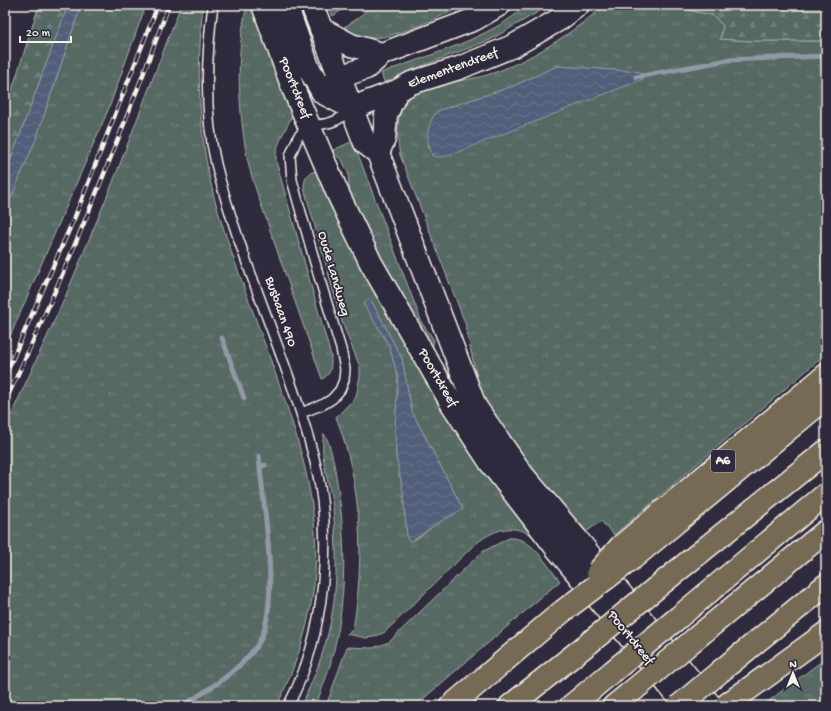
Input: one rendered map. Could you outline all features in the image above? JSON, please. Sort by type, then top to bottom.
[{"type":"highway","name":"A6","points":[[451,706],[564,611],[627,552],[826,375]]},
{"type":"highway","name":"A6","points":[[627,552],[826,398]]},
{"type":"highway","points":[[510,706],[826,451]]},
{"type":"highway","points":[[571,706],[826,494]]},
{"type":"highway","points":[[622,700],[826,531]]},
{"type":"highway","points":[[679,706],[826,585]]},
{"type":"highway","points":[[733,700],[826,633]]},
{"type":"main road","name":"Poortdreef","points":[[263,5],[293,88],[338,194],[371,263],[460,416],[490,462],[512,491],[686,706]]},
{"type":"main road","name":"Poortdreef","points":[[286,5],[308,67],[323,92]]},
{"type":"main road","name":"Poortdreef","points":[[312,5],[365,143],[378,153],[475,406],[522,474],[581,544],[711,706]]},
{"type":"main road","points":[[309,125],[323,92],[339,77],[366,68],[382,54],[475,18],[499,5]]},
{"type":"main road","name":"Elementendreef","points":[[352,108],[397,91],[411,83],[459,68],[513,46],[554,22],[578,5]]},
{"type":"main road","points":[[321,29],[351,45],[382,54]]},
{"type":"main road","points":[[378,153],[384,139],[388,110],[397,91]]},
{"type":"main road","points":[[323,92],[352,108]]},
{"type":"lane","name":"Busbaan 490","points":[[213,5],[208,70],[209,123],[216,163],[228,204],[301,413],[315,459],[323,528],[325,558],[323,587],[316,629],[305,666],[288,706]]},
{"type":"lane","points":[[309,125],[325,125],[342,118],[352,108]]},
{"type":"lane","name":"Oude Landweg","points":[[301,413],[324,404],[332,399],[340,390],[344,380],[345,369],[341,349],[292,180],[290,156],[298,138],[309,125]]},
{"type":"green space","points":[[39,5],[68,5],[5,175],[5,112]]},
{"type":"green space","points":[[81,5],[146,5],[109,108],[5,348],[5,212],[36,139]]},
{"type":"green space","points":[[181,5],[203,5],[199,83],[200,109],[206,160],[211,186],[232,252],[286,402],[309,485],[316,542],[315,570],[312,599],[303,641],[294,667],[277,706],[5,706],[5,428],[63,302],[113,182]]},
{"type":"green space","points":[[247,5],[258,5],[294,109],[280,141],[276,154],[276,161],[331,356],[331,366],[328,375],[322,379],[249,168],[241,111],[239,75],[243,22]]},
{"type":"green space","points":[[327,5],[349,5],[333,16]]},
{"type":"green space","points":[[368,5],[388,5],[388,7],[399,5],[465,5],[402,32],[376,38],[366,38],[355,34],[344,27],[361,15]]},
{"type":"green space","points":[[527,5],[550,5],[490,40],[409,71],[386,87],[381,73],[438,53],[477,37],[513,17]]},
{"type":"green space","points":[[605,5],[673,5],[692,11],[713,15],[723,26],[721,39],[752,41],[826,41],[826,354],[614,535],[601,521],[585,533],[536,477],[484,402],[479,389],[465,323],[400,155],[398,140],[398,123],[400,115],[407,100],[413,95],[421,90],[440,84],[487,75],[519,62],[549,46]],"holes":[[[557,66],[640,72],[642,79],[479,143],[433,156],[428,145],[437,111],[511,87]]]},
{"type":"green space","points":[[673,5],[826,5],[826,41],[752,41],[720,39],[723,26],[713,15],[692,11]]},
{"type":"green space","points":[[353,141],[422,323],[434,340],[432,350],[393,283],[350,198],[348,172],[342,160],[331,151]]},
{"type":"green space","points":[[317,171],[538,540],[521,530],[513,529],[496,531],[488,535],[472,547],[385,632],[374,637],[366,638],[347,634],[353,630],[357,603],[360,549],[359,522],[351,469],[345,442],[336,417],[356,397],[360,367],[343,325],[304,188],[308,174]],"holes":[[[371,300],[402,359],[412,412],[463,509],[436,524],[415,540],[410,541],[407,537],[403,491],[396,456],[395,429],[398,377],[389,345],[364,305]]]},
{"type":"green space","points":[[324,434],[329,443],[332,456],[341,509],[344,566],[342,595],[334,651],[326,679],[315,706],[301,706],[321,656],[333,610],[336,562],[335,536],[332,499],[323,452]]},
{"type":"green space","points":[[509,538],[525,542],[532,547],[560,581],[415,706],[326,706],[347,647],[373,648],[389,642],[482,552]]},
{"type":"green space","points":[[826,658],[826,706],[762,706]]},
{"type":"water","points":[[68,5],[81,5],[36,139],[5,212],[5,175]]},
{"type":"water","points":[[557,66],[641,72],[643,79],[450,155],[441,157],[433,156],[430,150],[428,133],[433,117],[437,111],[511,87]]},
{"type":"water","points":[[367,299],[371,300],[402,359],[412,412],[463,509],[436,524],[412,541],[408,540],[407,537],[403,491],[396,456],[395,429],[398,377],[389,345],[364,305]]},
{"type":"waterway","points":[[636,77],[728,60],[826,56]]},
{"type":"waterway","points":[[222,338],[244,398]]},
{"type":"waterway","points":[[259,456],[260,467],[265,465]]},
{"type":"waterway","points":[[182,706],[222,680],[240,665],[256,647],[264,631],[270,586],[267,534],[260,467]]},
{"type":"waterway","points":[[5,698],[15,706]]},
{"type":"railway","points":[[5,376],[76,214],[158,5]]},
{"type":"railway","points":[[5,402],[28,353],[92,205],[169,5]]}]
